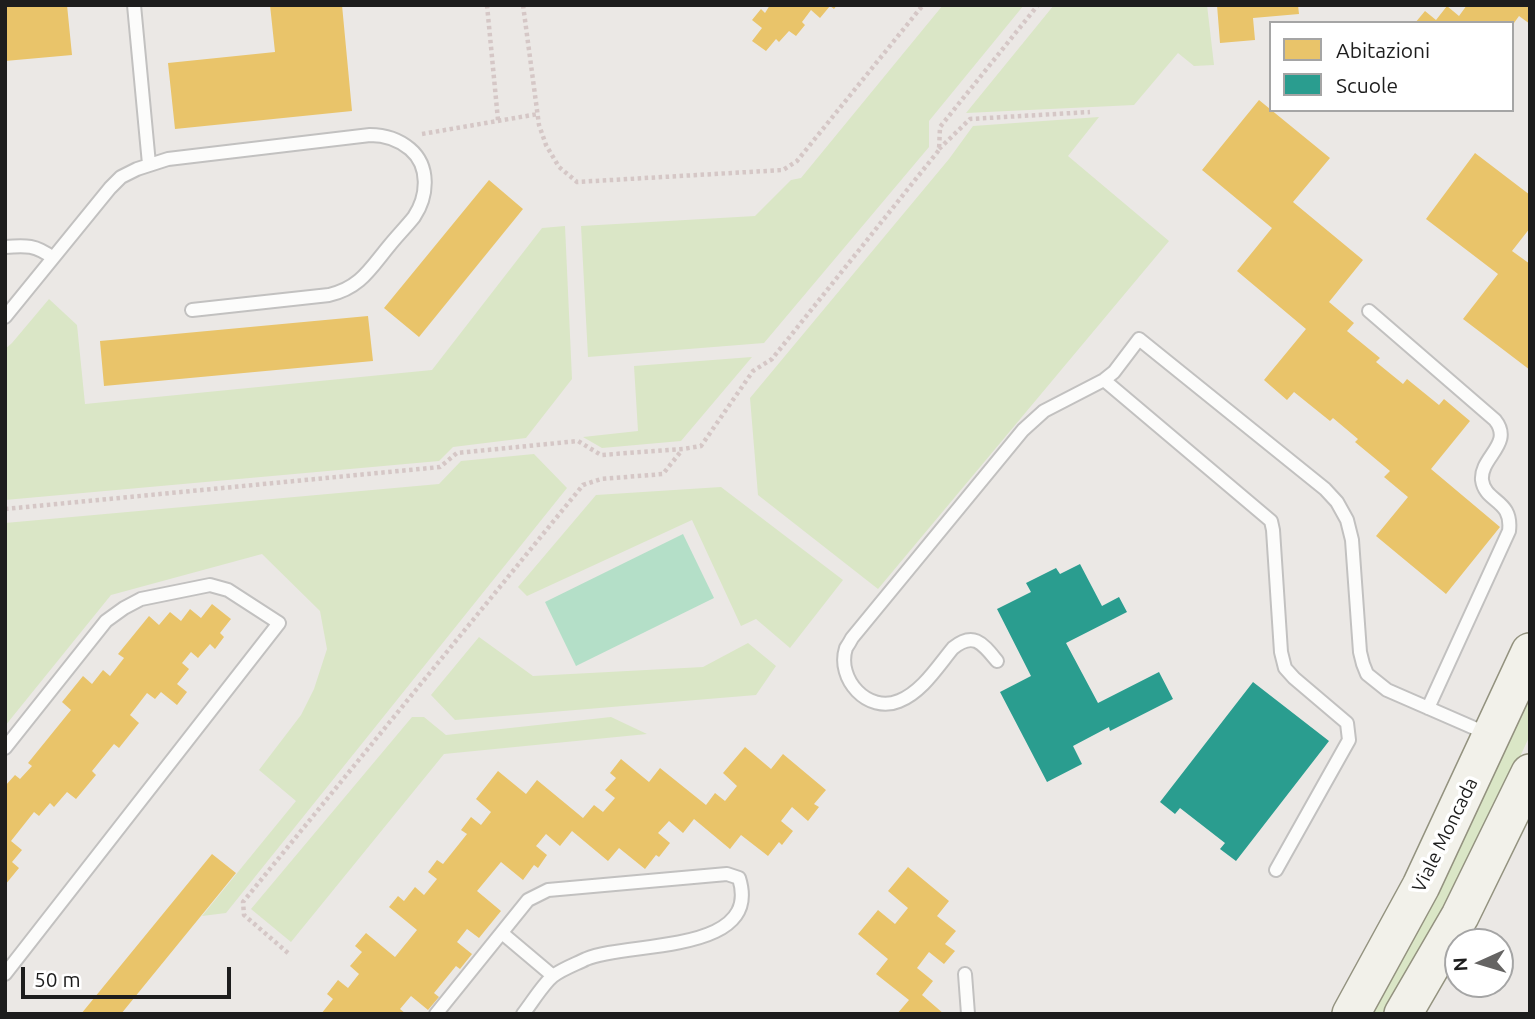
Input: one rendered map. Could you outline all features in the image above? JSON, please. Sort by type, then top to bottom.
[{"type":"main road","name":"Viale Moncada","points":[[1351,1014],[1421,886],[1530,652]]},
{"type":"main road","points":[[1403,1014],[1460,916],[1530,773]]},
{"type":"lane","points":[[134,5],[149,164]]},
{"type":"lane","points":[[5,317],[110,188],[121,177],[149,164],[187,156],[370,135],[394,139],[415,154],[425,177],[425,191],[415,216],[354,286],[329,295],[192,310]]},
{"type":"lane","points":[[5,247],[31,246],[53,258]]},
{"type":"lane","points":[[1369,311],[1495,420],[1501,431],[1499,443],[1483,470],[1482,477],[1487,491],[1506,509],[1510,531],[1428,708]]},
{"type":"lane","points":[[997,661],[984,644],[976,640],[960,642],[912,694],[892,704],[882,704],[860,695],[847,675],[845,662],[846,648],[852,638],[1023,430],[1044,411],[1104,380],[1114,372],[1139,339],[1325,489],[1337,502],[1347,520],[1352,540],[1363,664],[1367,674],[1387,690],[1492,736]]},
{"type":"lane","points":[[1104,380],[1270,521],[1273,530],[1284,668],[1347,723],[1349,740],[1276,870]]},
{"type":"lane","points":[[5,748],[106,621],[141,599],[210,585],[228,590],[279,623],[5,974]]},
{"type":"lane","points":[[436,1014],[528,900],[548,890],[727,874],[739,878],[743,890],[742,905],[733,919],[716,932],[695,939],[589,958],[553,976],[523,1014]]},
{"type":"lane","points":[[502,933],[553,976]]},
{"type":"lane","points":[[965,974],[968,1014]]},
{"type":"path","points":[[487,5],[498,120]]},
{"type":"path","points":[[523,5],[538,114],[546,145],[559,167],[577,182],[783,170],[797,161],[923,5]]},
{"type":"path","points":[[939,150],[940,127],[1038,5]]},
{"type":"path","points":[[5,509],[440,467],[457,453],[578,441],[601,455],[701,446],[753,371],[772,359],[939,150],[970,119],[1090,112]]},
{"type":"path","points":[[394,139],[538,114]]},
{"type":"path","points":[[288,953],[244,915],[243,902],[583,485],[601,480],[663,474],[683,449]]},
{"type":"green space","points":[[943,5],[1024,5],[929,121],[929,147],[764,343],[588,357],[581,226],[755,216],[791,180],[801,178]]},
{"type":"green space","points":[[1054,5],[1207,5],[1214,65],[1194,66],[1178,53],[1134,105],[966,113]]},
{"type":"green space","points":[[1099,117],[1068,156],[1169,241],[878,589],[758,495],[750,398],[949,159],[973,126]]},
{"type":"green space","points":[[565,226],[572,379],[526,438],[453,447],[439,461],[5,500],[5,349],[49,299],[77,325],[85,404],[432,370],[542,228]]},
{"type":"green space","points":[[752,357],[681,441],[602,448],[583,437],[638,431],[634,366]]},
{"type":"green space","points":[[534,454],[567,488],[226,913],[202,916],[296,801],[259,770],[301,715],[314,689],[327,649],[320,611],[262,554],[111,595],[5,726],[5,523],[439,484],[461,461]]},
{"type":"green space","points":[[721,487],[843,580],[790,648],[756,619],[741,626],[692,520],[527,596],[518,587],[596,495]]},
{"type":"green space","points":[[683,534],[714,598],[576,666],[545,602]]},
{"type":"green space","points":[[479,637],[533,676],[703,667],[748,643],[776,666],[756,695],[455,720],[431,695]]},
{"type":"green space","points":[[1530,686],[1530,735],[1507,785],[1431,935],[1386,1014],[1367,1014]]},
{"type":"green space","points":[[412,717],[424,717],[446,735],[611,717],[647,734],[444,754],[291,942],[251,909]]},
{"type":"building: Abitazioni","points":[[5,5],[67,5],[72,55],[5,61]]},
{"type":"building: Abitazioni","points":[[270,5],[342,5],[352,111],[175,129],[168,63],[275,52]]},
{"type":"building: Abitazioni","points":[[770,5],[837,5],[834,9],[830,6],[820,18],[811,10],[802,22],[805,25],[796,36],[789,31],[779,42],[776,39],[766,51],[752,41],[762,28],[752,20],[761,9],[765,13]]},
{"type":"building: Abitazioni","points":[[1217,5],[1298,5],[1299,14],[1253,18],[1255,40],[1220,43]]},
{"type":"building: Abitazioni","points":[[1467,5],[1530,5],[1530,24],[1519,16],[1514,23],[1417,21],[1425,11],[1436,20],[1447,6],[1459,16]]},
{"type":"building: Abitazioni","points":[[1259,100],[1269,108],[1269,112],[1274,112],[1330,158],[1293,202],[1363,260],[1329,302],[1354,323],[1347,331],[1380,358],[1376,362],[1403,384],[1407,379],[1439,405],[1444,399],[1470,421],[1431,469],[1500,527],[1446,594],[1376,536],[1408,497],[1384,477],[1390,471],[1355,442],[1358,439],[1333,418],[1330,421],[1294,392],[1287,400],[1264,380],[1306,329],[1237,271],[1272,228],[1202,170]]},
{"type":"building: Abitazioni","points":[[1475,153],[1530,195],[1530,228],[1512,251],[1530,264],[1530,370],[1463,319],[1498,274],[1426,219]]},
{"type":"building: Abitazioni","points":[[489,180],[523,209],[419,337],[384,308]]},
{"type":"building: Abitazioni","points":[[368,316],[373,361],[104,386],[100,341]]},
{"type":"building: Abitazioni","points":[[212,604],[231,619],[220,633],[224,637],[215,649],[210,644],[198,658],[191,652],[182,663],[189,669],[177,684],[187,692],[177,705],[161,692],[155,699],[147,693],[130,715],[139,723],[119,748],[114,744],[92,771],[96,775],[76,799],[67,792],[54,807],[50,803],[39,816],[34,812],[11,841],[22,850],[12,862],[19,868],[5,885],[5,786],[15,775],[20,779],[32,766],[28,763],[71,710],[62,702],[83,676],[92,684],[103,670],[110,676],[124,658],[118,654],[149,616],[159,625],[170,612],[181,621],[190,609],[201,618]]},
{"type":"building: Abitazioni","points":[[745,747],[771,769],[783,754],[826,790],[814,804],[819,807],[808,821],[792,807],[781,821],[793,831],[782,845],[779,842],[768,856],[741,835],[730,849],[694,819],[683,833],[669,821],[658,833],[670,843],[645,869],[619,848],[608,861],[572,831],[560,846],[546,834],[536,846],[547,855],[538,868],[534,865],[523,880],[501,862],[477,891],[501,911],[479,938],[467,929],[457,942],[472,954],[460,969],[456,966],[434,993],[439,997],[428,1010],[411,996],[400,1009],[406,1014],[321,1014],[333,999],[327,994],[338,980],[348,988],[359,974],[350,966],[362,952],[355,946],[366,933],[395,957],[417,930],[389,907],[398,896],[404,901],[415,887],[424,895],[437,879],[428,872],[437,860],[443,864],[467,834],[461,830],[471,817],[481,825],[491,812],[476,799],[498,771],[526,794],[537,780],[583,818],[594,805],[603,812],[615,798],[605,790],[616,778],[610,773],[621,759],[649,782],[660,768],[706,805],[715,793],[725,801],[737,786],[723,773]]},
{"type":"building: Abitazioni","points":[[212,854],[236,873],[121,1014],[81,1014]]},
{"type":"building: Abitazioni","points":[[908,867],[949,901],[937,916],[956,931],[945,944],[955,951],[944,964],[929,952],[917,968],[933,981],[922,995],[944,1014],[897,1014],[909,1000],[876,974],[888,959],[858,934],[878,910],[895,924],[908,908],[888,891]]},
{"type":"building: Scuole","points":[[1080,564],[1102,606],[1119,597],[1127,612],[1066,643],[1098,703],[1159,672],[1173,699],[1110,731],[1109,727],[1073,746],[1082,764],[1047,782],[1000,692],[1031,676],[997,609],[1031,592],[1026,583],[1056,568],[1060,574]]},
{"type":"building: Scuole","points":[[1253,682],[1329,741],[1236,861],[1220,849],[1225,843],[1180,808],[1175,814],[1160,802]]}]
